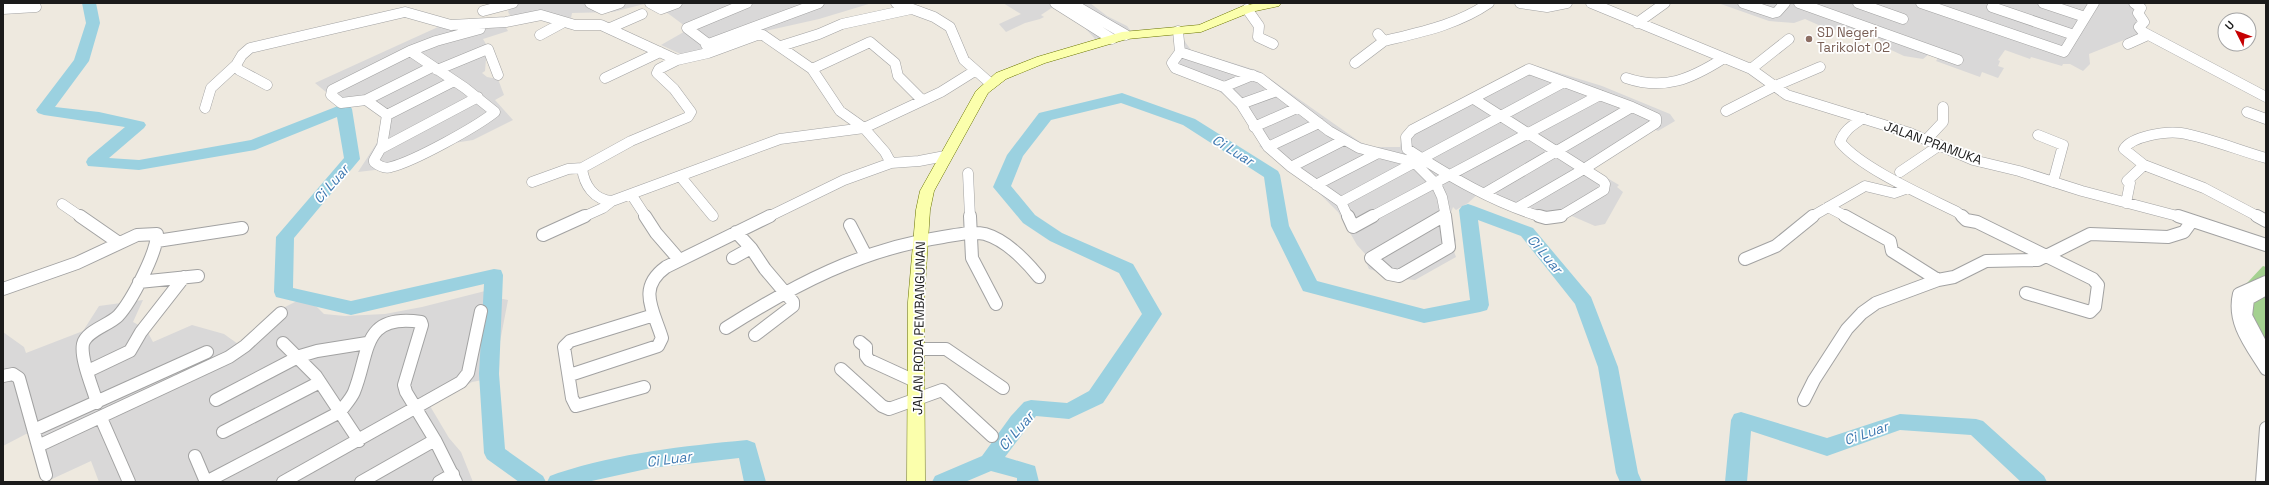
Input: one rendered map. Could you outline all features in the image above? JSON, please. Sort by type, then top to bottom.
[{"type":"street","points":[[478,24],[482,7],[513,3]]},
{"type":"street","points":[[590,3],[602,9],[620,3]]},
{"type":"street","points":[[650,3],[661,9],[677,3]]},
{"type":"street","points":[[747,3],[687,28],[709,46],[819,3]]},
{"type":"street","points":[[896,3],[934,17],[950,27],[954,45],[973,72],[990,83]]},
{"type":"street","points":[[1055,3],[1112,39]]},
{"type":"street","points":[[1071,3],[1126,36]]},
{"type":"street","name":"JALAN RODA PEMBANGUNAN","points":[[916,480],[918,382],[916,302],[920,239],[927,191],[945,156],[983,92],[990,83],[1012,70],[1112,39],[1208,26],[1247,9],[1275,3]]},
{"type":"street","points":[[1355,62],[1381,37],[1464,18],[1489,3]]},
{"type":"street","points":[[1520,3],[1547,7],[1567,3]]},
{"type":"street","name":"JALAN PRAMUKA","points":[[1590,3],[1751,69],[1761,75],[1773,87],[1787,95],[1927,139],[1973,160],[2019,170],[2053,182],[2192,221],[2266,245]]},
{"type":"street","points":[[1637,23],[1665,3]]},
{"type":"street","points":[[1743,3],[1773,13],[1786,3]]},
{"type":"street","points":[[1799,3],[1958,60]]},
{"type":"street","points":[[1858,3],[1903,19]]},
{"type":"street","points":[[1883,12],[1892,3]]},
{"type":"street","points":[[1921,3],[1940,6],[1980,24],[2064,52],[2094,3]]},
{"type":"street","points":[[2044,3],[2085,17]]},
{"type":"street","points":[[2134,3],[2141,8],[2138,13],[2144,22],[2139,27],[2148,35],[2266,97]]},
{"type":"street","points":[[1980,24],[1993,5],[2074,35]]},
{"type":"street","points":[[205,108],[211,88],[236,65],[245,52],[256,46],[403,7],[440,23],[467,25],[506,22]]},
{"type":"street","points":[[3,9],[36,8]]},
{"type":"street","points":[[781,46],[819,34],[842,24],[911,9]]},
{"type":"street","points":[[1247,9],[1259,26],[1258,37],[1273,44]]},
{"type":"street","points":[[610,28],[642,14]]},
{"type":"street","points":[[498,75],[490,50],[488,49],[434,68],[366,100],[341,103],[330,93],[335,88],[410,51],[436,41],[506,22],[541,15],[580,26],[601,25],[677,60]]},
{"type":"street","points":[[540,35],[564,22]]},
{"type":"street","points":[[436,41],[467,25]]},
{"type":"street","points":[[1178,31],[1180,52],[1172,63],[1175,68],[1193,77],[1224,86],[1241,104],[1254,127],[1268,147],[1290,167],[1341,202],[1354,227],[1450,177],[1600,95]]},
{"type":"street","points":[[532,182],[561,171],[582,168],[631,141],[681,121],[691,112],[674,89],[657,73],[659,69],[677,60],[708,53],[757,35],[766,36],[812,69],[840,111],[864,128],[885,152],[891,163]]},
{"type":"street","points":[[2128,44],[2148,35]]},
{"type":"street","points":[[1751,69],[1789,39]]},
{"type":"street","points":[[812,69],[870,42],[895,63],[898,76],[922,100]]},
{"type":"street","points":[[410,51],[478,97],[494,110],[493,114],[411,160],[391,166],[380,166],[374,162],[382,148],[478,97]]},
{"type":"street","points":[[605,78],[660,52]]},
{"type":"street","points":[[1180,52],[1253,75],[1277,91],[1319,124],[1344,140],[1378,154],[1417,160],[1517,208],[1554,220],[1604,190],[1606,187],[1604,181],[1474,99]]},
{"type":"street","points":[[1626,78],[1652,85],[1670,83],[1716,64],[1724,58]]},
{"type":"street","points":[[236,65],[240,70],[267,85]]},
{"type":"street","points":[[1726,111],[1773,87],[1820,67]]},
{"type":"street","points":[[1445,215],[1371,258],[1389,274],[1394,276],[1404,275],[1446,250],[1450,245],[1445,215],[1442,197],[1436,184],[1407,149],[1404,143],[1408,134],[1529,69],[1654,116],[1656,123],[1517,208]]},
{"type":"street","points":[[543,235],[603,208],[612,201],[780,139],[864,128],[941,92],[973,72]]},
{"type":"street","points":[[1224,86],[1253,75]]},
{"type":"street","points":[[382,148],[383,127],[387,114],[454,81]]},
{"type":"street","points":[[1341,202],[1417,160],[1502,117],[1564,82]]},
{"type":"street","points":[[1241,104],[1277,91]]},
{"type":"street","points":[[366,100],[387,114]]},
{"type":"street","points":[[1485,193],[1632,107]]},
{"type":"street","points":[[1927,139],[1940,128],[1945,118],[1943,107]]},
{"type":"street","points":[[1254,127],[1297,108]]},
{"type":"street","points":[[2247,112],[2266,119]]},
{"type":"street","points":[[1863,118],[1849,127],[1842,136],[1840,142],[1848,152],[1908,188],[1948,207],[1971,222],[1977,222],[2047,255],[2093,279],[2098,286],[2095,307],[2090,312],[2079,310],[2026,293]]},
{"type":"street","points":[[1268,147],[1319,124]]},
{"type":"street","points":[[2266,158],[2189,134],[2156,134],[2128,144],[2124,150],[2144,165],[2204,188],[2266,221]]},
{"type":"street","points":[[2038,135],[2063,145],[2053,182]]},
{"type":"street","points":[[1290,167],[1344,140]]},
{"type":"street","points":[[1900,172],[1940,145]]},
{"type":"street","points":[[1316,185],[1378,154]]},
{"type":"street","points":[[570,375],[655,348],[662,338],[654,315],[648,293],[648,287],[658,272],[674,262],[868,170],[891,163],[931,160],[945,156]]},
{"type":"street","points":[[2126,203],[2130,184],[2127,181],[2144,165]]},
{"type":"street","points":[[582,168],[584,183],[604,201],[612,201]]},
{"type":"street","points":[[968,173],[970,234],[974,263],[996,304]]},
{"type":"street","points":[[680,176],[713,216]]},
{"type":"street","points":[[1745,259],[1776,246],[1802,224],[1865,186],[1870,186],[1892,194],[1898,194],[1908,188]]},
{"type":"street","points":[[631,194],[656,233],[676,256]]},
{"type":"street","points":[[62,204],[119,243]]},
{"type":"street","points":[[1828,207],[1890,241],[1892,251],[1938,280]]},
{"type":"street","points":[[1804,400],[1814,380],[1847,329],[1862,313],[1876,303],[1938,280],[1954,277],[1977,264],[1986,261],[2029,261],[2047,255],[2067,243],[2090,234],[2168,237],[2184,232],[2192,221]]},
{"type":"street","points":[[850,225],[865,254]]},
{"type":"street","points":[[157,242],[242,228]]},
{"type":"street","points":[[736,232],[751,248],[765,269],[793,302],[793,306],[755,335]]},
{"type":"street","points":[[3,289],[77,263],[119,243],[146,233],[157,234],[157,242],[138,282],[117,317],[83,342],[81,347],[97,403]]},
{"type":"street","points":[[726,328],[829,269],[865,254],[920,239],[970,234],[991,237],[1027,263],[1039,277]]},
{"type":"street","points":[[733,258],[751,248]]},
{"type":"street","points":[[138,282],[198,276]]},
{"type":"street","points":[[88,371],[130,351],[141,332],[184,277]]},
{"type":"street","points":[[2266,282],[2239,294],[2236,303],[2237,313],[2242,326],[2266,369]]},
{"type":"street","points":[[2266,289],[2248,300],[2246,316],[2266,354]]},
{"type":"street","points":[[283,482],[416,408],[465,378],[468,373],[480,311]]},
{"type":"street","points":[[38,446],[101,418],[229,357],[281,314]]},
{"type":"street","points":[[644,387],[576,406],[572,398],[570,375],[564,347],[568,343],[654,315]]},
{"type":"street","points":[[195,456],[206,482],[340,412],[355,391],[367,343],[374,331],[390,323],[398,321],[421,322],[422,325],[404,385],[406,392],[435,440],[455,478],[439,482]]},
{"type":"street","points":[[860,342],[866,347],[866,356],[869,360],[918,382]]},
{"type":"street","points":[[283,343],[300,356],[320,382],[358,441]]},
{"type":"street","points":[[216,400],[300,356],[317,350],[367,343]]},
{"type":"street","points":[[917,349],[946,349],[1003,388]]},
{"type":"street","points":[[34,430],[97,403],[207,352]]},
{"type":"street","points":[[841,370],[886,408],[893,408],[942,390],[992,436]]},
{"type":"street","points":[[3,376],[13,374],[19,378],[46,475]]},
{"type":"street","points":[[223,432],[320,382]]},
{"type":"street","points":[[101,418],[129,482]]},
{"type":"street","points":[[2262,482],[2266,428]]},
{"type":"street","points":[[361,482],[435,440]]},
{"type":"shaded area","points":[[515,3],[648,3],[613,12],[572,13],[571,18],[544,12],[512,16],[508,11]]},
{"type":"shaded area","points":[[654,3],[872,3],[819,19],[761,32],[685,56],[661,45],[689,29]]},
{"type":"shaded area","points":[[1003,3],[1090,3],[1107,16],[1127,26],[1134,35],[1099,43],[1083,26],[1053,7],[1041,15],[1044,17],[1025,23],[1006,32],[999,24],[1021,14]]},
{"type":"shaded area","points":[[1718,3],[2133,3],[2141,19],[2135,25],[2144,32],[2089,54],[2090,64],[2083,71],[2070,64],[2063,64],[2062,66],[2031,57],[2030,59],[2005,50],[1998,60],[2000,61],[1998,66],[2004,68],[1998,78],[1982,72],[1980,77],[1936,61],[1939,57],[1929,54],[1923,59],[1904,56],[1889,49],[1879,39],[1841,27],[1832,31],[1805,19],[1794,23],[1769,21]]},
{"type":"shaded area","points":[[449,22],[503,23],[508,31],[483,39],[493,56],[486,59],[485,71],[482,73],[487,77],[498,79],[504,95],[495,100],[513,120],[473,140],[454,143],[383,169],[358,172],[380,138],[383,128],[380,115],[367,103],[343,106],[315,83]]},
{"type":"shaded area","points":[[1180,35],[1191,50],[1259,71],[1360,142],[1373,147],[1400,147],[1401,138],[1404,134],[1537,66],[1602,86],[1670,114],[1675,121],[1658,131],[1654,129],[1592,169],[1619,185],[1617,187],[1623,192],[1605,224],[1595,226],[1572,216],[1560,221],[1481,191],[1468,203],[1456,210],[1453,207],[1449,218],[1456,240],[1453,249],[1456,257],[1415,280],[1404,279],[1369,269],[1366,262],[1367,256],[1357,245],[1338,212],[1313,187],[1259,146],[1261,145],[1240,111],[1229,98],[1217,90],[1178,71],[1173,36]]},
{"type":"shaded area","points":[[497,288],[498,298],[508,300],[493,378],[472,382],[430,406],[449,438],[461,452],[473,482],[99,482],[91,461],[52,479],[35,432],[26,434],[3,446],[3,332],[24,347],[26,353],[83,331],[99,306],[143,300],[133,322],[146,329],[153,342],[192,325],[224,334],[238,344],[283,308],[301,299],[317,307],[324,314],[345,316],[385,314],[422,307]]},
{"type":"green space","points":[[2263,266],[2266,267],[2266,368],[2232,315],[2232,299]]},
{"type":"waterway","name":"Ci Luar","points":[[89,3],[93,23],[81,61],[44,110],[99,117],[138,125],[94,162],[139,165],[255,145],[344,109],[352,159],[285,237],[283,292],[351,308],[494,275],[489,374],[495,453],[535,482]]},
{"type":"waterway","name":"Ci Luar","points":[[990,462],[1018,422],[1031,408],[1069,411],[1096,397],[1152,314],[1126,269],[1056,237],[1029,219],[1002,187],[1015,155],[1045,116],[1122,98],[1189,122],[1272,175],[1280,226],[1310,286],[1424,316],[1480,305],[1468,210],[1527,232],[1584,302],[1608,367],[1627,473],[1631,482]]},
{"type":"waterway","name":"Ci Luar","points":[[1736,482],[1741,420],[1827,447],[1900,422],[1976,427],[2036,482]]},
{"type":"waterway","name":"Ci Luar","points":[[558,482],[580,475],[627,464],[675,456],[747,449],[755,482]]},
{"type":"waterway","name":"Ci Luar","points":[[943,482],[990,462]]},
{"type":"waterway","points":[[990,462],[1027,472],[1028,482]]},
{"type":"place","name":"SD Negeri Tarikolot 02","points":[[1809,39]]}]
